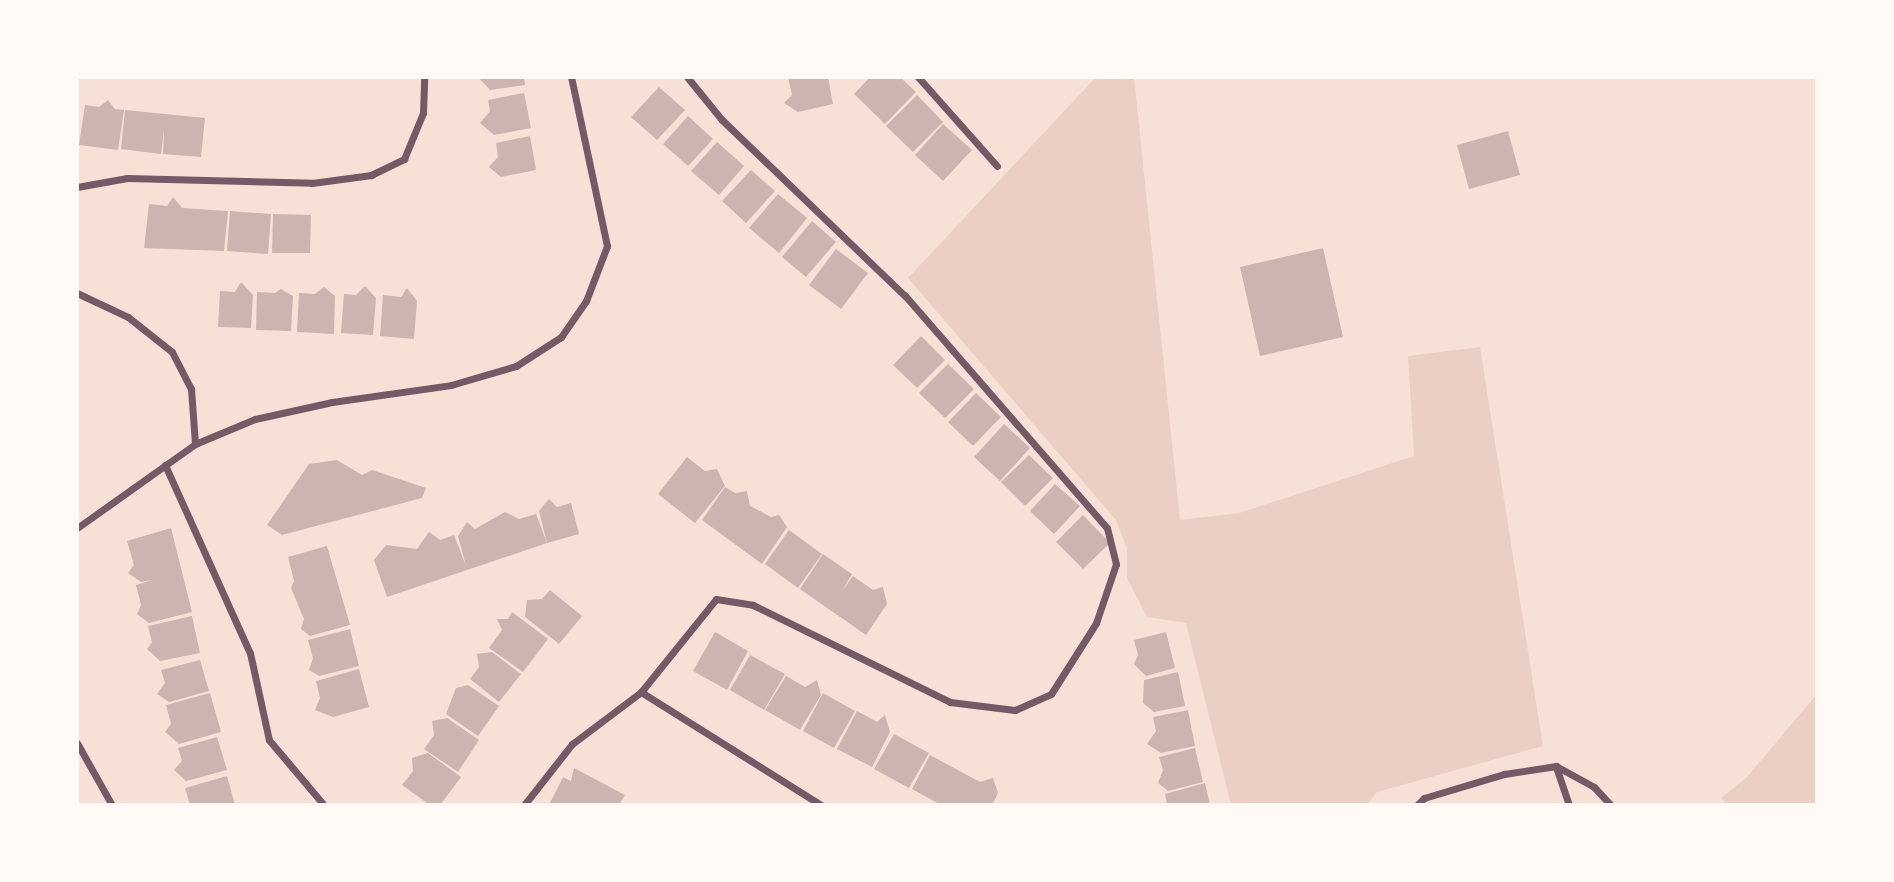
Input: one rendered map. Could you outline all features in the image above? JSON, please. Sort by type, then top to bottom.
[{"type":"street","points":[[77,187],[127,177],[312,183],[371,175],[404,159],[422,113],[424,77]]},
{"type":"street","points":[[77,528],[195,444],[255,419],[345,399],[452,385],[516,366],[561,337],[586,301],[607,246],[571,77]]},
{"type":"street","points":[[524,805],[572,744],[641,692],[716,599],[753,606],[950,702],[1015,710],[1051,694],[1097,623],[1116,564],[1107,528],[914,306],[722,120],[687,77]]},
{"type":"street","points":[[918,77],[997,166]]},
{"type":"street","points":[[77,293],[128,317],[172,352],[191,389],[195,444]]},
{"type":"street","points":[[165,465],[250,653],[269,740],[324,805]]},
{"type":"street","points":[[641,692],[821,805]]},
{"type":"street","points":[[77,743],[112,805]]},
{"type":"street","points":[[1556,766],[1569,805]]},
{"type":"street","points":[[1417,805],[1424,798],[1504,774],[1556,766],[1594,787],[1611,805]]},
{"type":"shaded area","points":[[1096,77],[1134,77],[1180,520],[1239,513],[1414,456],[1408,356],[1480,347],[1543,746],[1377,792],[1367,805],[1231,805],[1186,623],[1147,617],[1127,578],[1127,549],[1116,520],[908,278]]},
{"type":"shaded area","points":[[1817,694],[1817,805],[1728,805],[1721,798],[1747,777]]},
{"type":"building","points":[[524,77],[525,85],[490,90],[479,78]]},
{"type":"building","points":[[788,77],[828,77],[833,104],[798,112],[784,103],[792,95]]},
{"type":"building","points":[[870,77],[900,77],[916,92],[885,124],[854,94]]},
{"type":"building","points":[[659,87],[685,110],[657,140],[631,117]]},
{"type":"building","points":[[524,93],[531,128],[494,135],[480,123],[490,111],[488,100]]},
{"type":"building","points":[[917,95],[943,122],[913,152],[886,126]]},
{"type":"building","points":[[108,100],[115,109],[124,110],[118,150],[79,145],[85,105],[99,107]]},
{"type":"building","points":[[125,110],[205,118],[201,157],[163,154],[164,130],[161,154],[121,149]]},
{"type":"building","points":[[688,116],[713,139],[688,166],[663,144]]},
{"type":"building","points":[[943,124],[972,150],[943,181],[915,155]]},
{"type":"building","points":[[1508,131],[1520,175],[1469,189],[1457,145]]},
{"type":"building","points":[[530,136],[536,170],[501,177],[489,167],[498,157],[496,143]]},
{"type":"building","points":[[717,142],[744,166],[719,195],[691,171]]},
{"type":"building","points":[[751,170],[775,191],[746,223],[722,201]]},
{"type":"building","points":[[778,194],[807,218],[779,253],[749,228]]},
{"type":"building","points":[[173,197],[182,208],[228,211],[224,251],[144,248],[149,204],[167,206]]},
{"type":"building","points":[[230,211],[271,214],[268,254],[227,251]]},
{"type":"building","points":[[273,214],[311,215],[310,253],[272,253]]},
{"type":"building","points":[[812,221],[836,242],[806,277],[782,257]]},
{"type":"building","points":[[1323,248],[1343,337],[1260,356],[1240,267]]},
{"type":"building","points":[[836,249],[868,273],[841,309],[809,285]]},
{"type":"building","points":[[241,282],[253,295],[251,328],[218,327],[220,291],[235,292]]},
{"type":"building","points":[[365,286],[376,298],[373,335],[341,333],[344,294],[356,295]]},
{"type":"building","points":[[324,287],[335,296],[334,334],[297,332],[299,293],[315,294]]},
{"type":"building","points":[[407,288],[417,301],[414,339],[380,336],[383,295],[401,297]]},
{"type":"building","points":[[281,289],[293,296],[291,331],[256,330],[257,292],[275,293]]},
{"type":"building","points":[[921,336],[945,360],[917,388],[893,365]]},
{"type":"building","points":[[948,364],[974,389],[945,418],[919,393]]},
{"type":"building","points":[[976,393],[1001,417],[973,446],[948,422]]},
{"type":"building","points":[[1004,424],[1030,448],[1000,481],[974,457]]},
{"type":"building","points":[[1029,455],[1053,478],[1025,506],[1001,482]]},
{"type":"building","points":[[687,457],[705,471],[717,469],[725,486],[695,523],[658,494]]},
{"type":"building","points":[[337,460],[362,475],[372,470],[426,488],[422,498],[282,535],[267,525],[309,464]]},
{"type":"building","points":[[1055,484],[1080,506],[1054,534],[1030,511]]},
{"type":"building","points":[[725,487],[735,493],[747,491],[750,506],[771,517],[779,515],[787,527],[762,564],[702,520]]},
{"type":"building","points":[[549,499],[557,507],[571,503],[579,534],[547,543],[539,511]]},
{"type":"building","points":[[505,512],[519,519],[536,514],[547,543],[387,597],[374,560],[386,545],[417,549],[429,532],[440,540],[454,535],[466,566],[458,536],[467,522],[475,529]]},
{"type":"building","points":[[1083,515],[1110,543],[1083,569],[1056,542]]},
{"type":"building","points":[[171,528],[192,612],[149,623],[137,614],[141,605],[136,585],[152,580],[141,582],[128,573],[134,565],[127,541]]},
{"type":"building","points":[[789,530],[822,554],[798,588],[765,564]]},
{"type":"building","points":[[327,546],[350,625],[310,636],[301,629],[304,619],[291,588],[294,581],[288,557]]},
{"type":"building","points":[[823,554],[852,574],[842,591],[853,576],[873,590],[883,587],[887,604],[866,635],[800,589]]},
{"type":"building","points":[[550,590],[582,616],[559,644],[525,617],[527,600],[542,599]]},
{"type":"building","points":[[512,612],[548,639],[523,672],[489,648],[502,630],[497,619],[508,619]]},
{"type":"building","points":[[192,616],[200,653],[160,661],[147,649],[152,642],[148,626]]},
{"type":"building","points":[[350,629],[359,666],[319,676],[309,670],[313,658],[308,640]]},
{"type":"building","points":[[715,632],[748,651],[727,690],[693,671]]},
{"type":"building","points":[[1166,632],[1175,668],[1146,676],[1134,664],[1138,655],[1134,640]]},
{"type":"building","points":[[492,652],[521,674],[499,702],[470,679],[479,667],[477,654]]},
{"type":"building","points":[[750,655],[785,674],[764,710],[730,690]]},
{"type":"building","points":[[200,660],[209,691],[169,702],[157,694],[165,683],[161,670]]},
{"type":"building","points":[[359,669],[369,707],[333,717],[315,710],[320,698],[316,681]]},
{"type":"building","points":[[1178,672],[1185,706],[1154,712],[1143,703],[1144,680]]},
{"type":"building","points":[[786,676],[805,687],[817,680],[821,695],[800,730],[765,710]]},
{"type":"building","points":[[468,685],[499,706],[478,736],[446,714],[456,688]]},
{"type":"building","points":[[210,693],[221,732],[179,744],[165,732],[171,724],[166,705]]},
{"type":"building","points":[[823,693],[855,711],[834,748],[803,731]]},
{"type":"building","points":[[1188,710],[1195,746],[1161,753],[1147,744],[1156,731],[1153,717]]},
{"type":"building","points":[[857,711],[877,722],[885,715],[890,732],[872,767],[837,749]]},
{"type":"building","points":[[447,718],[479,740],[458,772],[424,749],[434,735],[432,721]]},
{"type":"building","points":[[894,734],[929,753],[909,788],[874,769]]},
{"type":"building","points":[[217,737],[227,770],[186,781],[174,770],[182,761],[178,748]]},
{"type":"building","points":[[1195,748],[1203,782],[1168,791],[1158,783],[1163,770],[1159,757]]},
{"type":"building","points":[[428,753],[461,777],[440,805],[430,805],[402,785],[413,771],[412,758]]},
{"type":"building","points":[[930,755],[980,782],[993,778],[998,793],[992,805],[941,805],[912,789]]},
{"type":"building","points":[[574,768],[625,795],[619,805],[550,803],[563,777],[571,781]]},
{"type":"building","points":[[227,776],[235,805],[190,805],[185,788]]},
{"type":"building","points":[[1205,783],[1210,805],[1167,805],[1165,794]]}]
